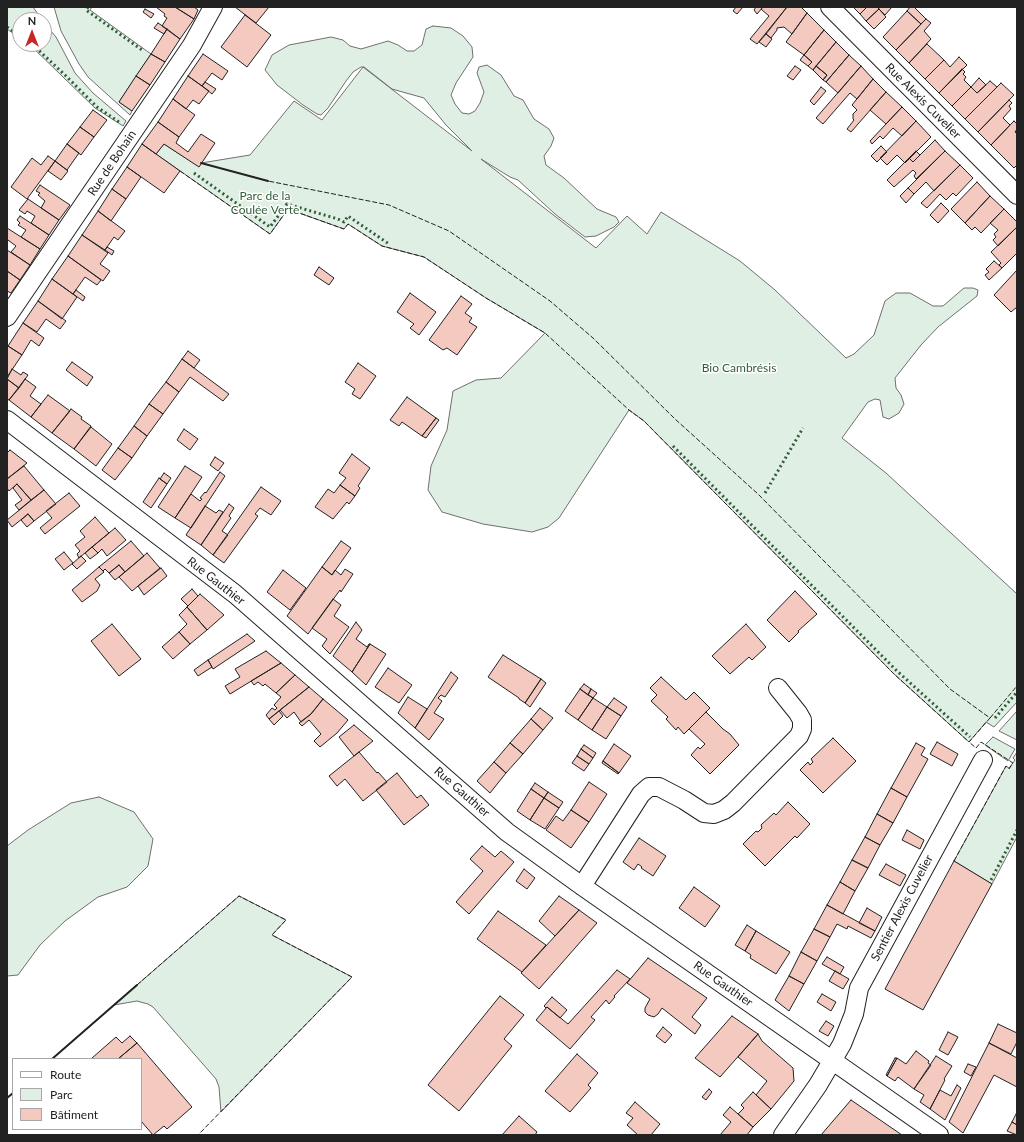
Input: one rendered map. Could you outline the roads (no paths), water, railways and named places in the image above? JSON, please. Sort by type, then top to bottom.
[{"type":"street","name":"Rue de Bohain","points":[[7,317],[192,45],[213,7]]},
{"type":"street","name":"Rue Alexis Cuvelier","points":[[830,7],[1017,195]]},
{"type":"street","name":"Rue Gauthier","points":[[7,420],[235,594],[507,832],[939,1135]]},
{"type":"street","points":[[582,886],[641,794],[649,787],[659,787],[668,791],[704,814],[714,814],[724,810],[733,803],[799,736],[802,729],[802,720],[798,713],[778,688]]},
{"type":"street","name":"Sentier Alexis Cuvelier","points":[[783,1135],[810,1096],[842,1044],[854,1014],[859,988],[983,760]]},
{"type":"park label","name":"Parc de la Coulée Verte","points":[[265,203]]},
{"type":"park label","name":"Bio Cambrésis","points":[[739,368]]}]
